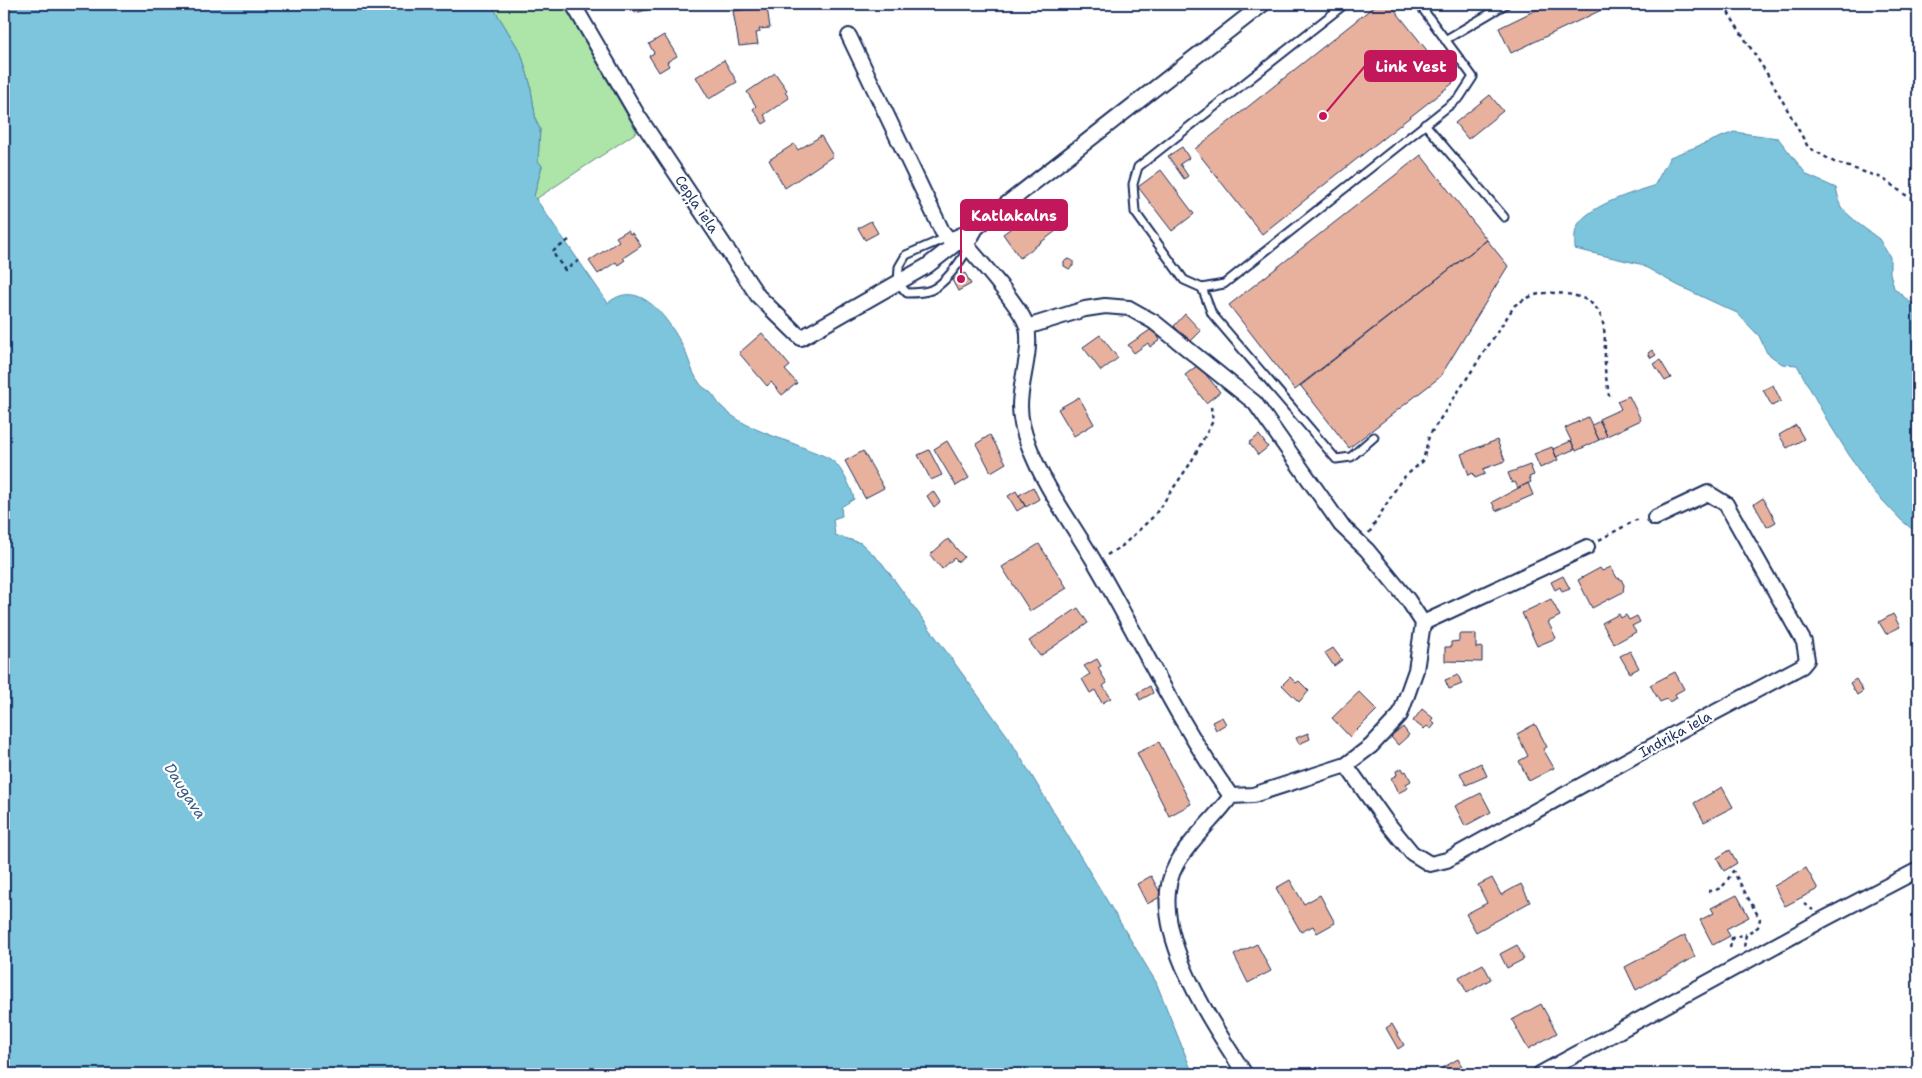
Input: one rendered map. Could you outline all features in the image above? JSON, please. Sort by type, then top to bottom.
[{"type":"street","name":"Cepļa iela","points":[[573,4],[638,116],[758,296],[801,338],[898,283]]},
{"type":"street","points":[[898,283],[927,266],[958,243],[1263,4]]},
{"type":"street","points":[[849,36],[942,231],[958,243],[1017,308],[1026,326],[1027,355],[1020,404],[1021,417],[1029,446],[1040,470],[1095,562],[1149,661],[1218,778],[1231,796]]},
{"type":"street","points":[[1026,326],[1085,309],[1105,306],[1129,308],[1154,322],[1255,403],[1341,525],[1362,544],[1408,600],[1423,623],[1416,670],[1400,715],[1371,746],[1346,765],[1253,796],[1231,796]]},
{"type":"street","name":"Indriķa iela","points":[[1346,765],[1385,820],[1412,853],[1430,864],[1447,860],[1674,734],[1802,666],[1807,660],[1804,642],[1726,504],[1708,493],[1655,518]]},
{"type":"street","points":[[1423,623],[1587,547]]},
{"type":"street","points":[[1231,796],[1221,810],[1188,846],[1175,866],[1169,884],[1168,918],[1174,944],[1194,988],[1217,1030],[1245,1074]]},
{"type":"street","points":[[1540,1074],[1824,919],[1918,870]]},
{"type":"lane","points":[[1345,4],[1138,167],[1133,184],[1135,212],[1184,280],[1202,288],[1224,284],[1460,96],[1473,77],[1419,4]]},
{"type":"lane","points":[[1446,40],[1506,4]]},
{"type":"lane","points":[[1425,124],[1504,217]]},
{"type":"lane","points":[[958,243],[953,270],[932,289],[920,293],[908,293],[898,283],[900,267],[906,255],[958,243]]},
{"type":"lane","points":[[1202,288],[1212,314],[1336,459],[1351,457],[1374,437]]},
{"type":"path","points":[[1727,4],[1728,14],[1771,80],[1808,147],[1834,162],[1882,178],[1918,204]]},
{"type":"path","points":[[569,240],[552,252],[565,270],[581,259]]},
{"type":"path","points":[[1362,544],[1401,480],[1423,461],[1429,436],[1515,305],[1531,295],[1553,292],[1579,296],[1594,305],[1604,321],[1606,336],[1605,367],[1609,396]]},
{"type":"path","points":[[1095,562],[1122,546],[1154,516],[1190,464],[1213,421],[1211,407]]},
{"type":"path","points":[[1587,547],[1636,520],[1655,518]]},
{"type":"path","points":[[1708,890],[1716,891],[1723,887],[1733,871],[1760,919],[1758,927],[1746,934],[1732,938],[1730,948]]},
{"type":"path","points":[[1743,952],[1746,934]]},
{"type":"green space","points":[[491,4],[563,4],[637,132],[536,199],[534,196],[542,166],[538,161],[540,129],[536,121],[530,83],[521,53]]},
{"type":"water","name":"Daugava","points":[[4,4],[491,4],[521,53],[530,83],[536,121],[540,129],[538,161],[542,166],[534,196],[608,303],[620,296],[632,295],[654,306],[672,328],[700,384],[731,415],[751,427],[823,456],[837,465],[847,481],[854,499],[841,507],[842,516],[833,519],[835,535],[861,543],[882,563],[1009,738],[1156,982],[1193,1074],[4,1074]]},
{"type":"water","points":[[1734,132],[1778,138],[1807,175],[1836,188],[1841,208],[1879,239],[1890,257],[1890,273],[1894,288],[1911,303],[1918,301],[1918,534],[1901,520],[1868,485],[1827,420],[1797,365],[1782,364],[1767,353],[1759,336],[1737,313],[1677,285],[1640,264],[1575,249],[1576,229],[1588,214],[1598,207],[1654,186],[1670,157]]},
{"type":"building","points":[[633,4],[657,4],[658,7],[635,13]]},
{"type":"building","points":[[1377,4],[1390,4],[1453,83],[1262,234],[1195,149]]},
{"type":"building","points":[[1548,4],[1614,4],[1511,53],[1499,28]]},
{"type":"building","points":[[767,7],[770,28],[759,29],[760,32],[756,33],[758,44],[739,46],[733,11]]},
{"type":"building","points":[[664,35],[677,56],[667,62],[669,66],[659,72],[649,56],[654,53],[649,44]]},
{"type":"building","points":[[724,60],[737,82],[709,99],[696,77]]},
{"type":"building","points":[[775,73],[787,90],[785,92],[789,98],[764,115],[768,121],[763,124],[753,109],[756,106],[747,92]]},
{"type":"building","points":[[1490,95],[1503,111],[1468,139],[1455,123]]},
{"type":"building","points":[[821,136],[833,156],[785,188],[769,160],[794,144],[798,150]]},
{"type":"building","points":[[1182,147],[1189,158],[1180,164],[1188,176],[1184,179],[1168,156]]},
{"type":"building","points":[[1421,155],[1487,240],[1295,390],[1229,305]]},
{"type":"building","points":[[1161,170],[1194,214],[1172,231],[1138,187]]},
{"type":"building","points":[[1039,208],[1056,231],[1020,258],[1003,234]]},
{"type":"building","points":[[871,221],[878,233],[865,240],[858,228]]},
{"type":"building","points":[[628,230],[641,246],[623,258],[625,260],[618,265],[616,262],[598,274],[589,261],[619,241],[616,237]]},
{"type":"building","points":[[1487,240],[1508,266],[1440,377],[1349,448],[1300,385]]},
{"type":"building","points":[[1069,259],[1073,261],[1073,266],[1069,269],[1064,266],[1064,261]]},
{"type":"building","points":[[965,273],[971,284],[958,291],[952,280]]},
{"type":"building","points":[[1185,314],[1201,331],[1190,342],[1174,326]]},
{"type":"building","points":[[1153,328],[1160,340],[1150,347],[1148,343],[1134,353],[1128,345]]},
{"type":"building","points":[[762,333],[790,366],[785,370],[797,383],[782,395],[771,382],[767,386],[739,353]]},
{"type":"building","points":[[1100,335],[1118,358],[1101,371],[1083,347]]},
{"type":"building","points":[[1652,350],[1656,355],[1651,358],[1648,353]]},
{"type":"building","points":[[1660,360],[1671,378],[1665,381],[1654,364]]},
{"type":"building","points":[[1198,365],[1220,392],[1206,403],[1185,375]]},
{"type":"building","points":[[1773,385],[1781,401],[1772,406],[1763,390]]},
{"type":"building","points":[[1629,396],[1641,420],[1607,436],[1599,419],[1621,409],[1617,401]]},
{"type":"building","points":[[1079,397],[1094,424],[1074,436],[1058,409]]},
{"type":"building","points":[[1588,417],[1599,440],[1576,451],[1565,428]]},
{"type":"building","points":[[1600,421],[1607,436],[1599,440],[1592,425]]},
{"type":"building","points":[[1796,425],[1804,439],[1787,448],[1779,435]]},
{"type":"building","points":[[990,435],[1006,463],[991,472],[976,444]]},
{"type":"building","points":[[1259,435],[1268,447],[1258,455],[1249,443]]},
{"type":"building","points":[[1497,440],[1505,461],[1483,469],[1485,474],[1475,478],[1473,473],[1469,475],[1461,454]]},
{"type":"building","points":[[947,441],[969,478],[956,486],[934,449]]},
{"type":"building","points":[[1571,441],[1575,449],[1556,457],[1553,449]]},
{"type":"building","points":[[1552,447],[1558,460],[1540,468],[1534,454]]},
{"type":"building","points":[[929,450],[942,475],[931,480],[918,455]]},
{"type":"building","points":[[863,451],[884,488],[865,498],[845,461]]},
{"type":"building","points":[[1530,465],[1534,475],[1529,477],[1531,482],[1518,488],[1515,482],[1512,483],[1508,473]]},
{"type":"building","points":[[1528,483],[1533,495],[1496,511],[1492,502]]},
{"type":"building","points":[[1033,487],[1039,499],[1026,507],[1019,495]]},
{"type":"building","points":[[933,491],[940,502],[934,507],[927,496]]},
{"type":"building","points":[[1016,491],[1025,506],[1017,511],[1008,496]]},
{"type":"building","points":[[1763,498],[1776,522],[1767,527],[1754,504]]},
{"type":"building","points":[[948,539],[964,557],[958,562],[954,558],[942,569],[930,555]]},
{"type":"building","points":[[1039,544],[1067,588],[1030,611],[1002,567]]},
{"type":"building","points":[[1611,567],[1617,578],[1621,579],[1624,585],[1623,592],[1592,608],[1578,580],[1600,568],[1602,571]]},
{"type":"building","points":[[1563,576],[1570,589],[1562,592],[1560,587],[1555,590],[1551,582]]},
{"type":"building","points":[[1551,599],[1560,616],[1548,622],[1556,638],[1537,646],[1522,613]]},
{"type":"building","points":[[1078,608],[1088,623],[1040,656],[1029,641]]},
{"type":"building","points":[[1619,614],[1621,618],[1626,615],[1629,620],[1637,616],[1640,622],[1632,626],[1636,632],[1614,644],[1602,623]]},
{"type":"building","points":[[1893,614],[1900,627],[1886,634],[1879,622]]},
{"type":"building","points":[[1459,634],[1476,634],[1476,648],[1482,647],[1482,662],[1445,661],[1445,647],[1451,647],[1451,642],[1459,641]]},
{"type":"building","points":[[1333,648],[1342,660],[1334,666],[1325,653]]},
{"type":"building","points":[[1630,651],[1639,668],[1630,673],[1620,656]]},
{"type":"building","points":[[1097,659],[1101,666],[1098,668],[1107,683],[1103,686],[1111,698],[1102,703],[1095,690],[1090,693],[1082,679],[1090,674],[1084,666]]},
{"type":"building","points":[[1675,672],[1684,689],[1675,694],[1677,698],[1669,702],[1667,699],[1660,702],[1650,685]]},
{"type":"building","points":[[1458,675],[1462,684],[1449,689],[1445,680]]},
{"type":"building","points":[[1290,677],[1296,683],[1299,681],[1309,691],[1299,702],[1282,685]]},
{"type":"building","points":[[1856,679],[1863,691],[1857,695],[1850,683]]},
{"type":"building","points":[[1150,686],[1153,693],[1140,700],[1137,693]]},
{"type":"building","points":[[1359,692],[1377,710],[1350,737],[1332,718]]},
{"type":"building","points":[[1422,709],[1433,718],[1431,721],[1435,724],[1431,729],[1427,726],[1424,729],[1413,721]]},
{"type":"building","points":[[1222,717],[1226,724],[1216,730],[1212,722]]},
{"type":"building","points":[[1535,724],[1547,747],[1543,749],[1554,768],[1529,781],[1519,761],[1528,756],[1517,734]]},
{"type":"building","points":[[1403,727],[1409,735],[1398,745],[1391,737]]},
{"type":"building","points":[[1308,733],[1310,739],[1299,744],[1296,738]]},
{"type":"building","points":[[1159,742],[1191,804],[1169,816],[1137,753]]},
{"type":"building","points":[[1481,763],[1487,776],[1466,785],[1460,773]]},
{"type":"building","points":[[1402,768],[1404,772],[1406,771],[1411,781],[1406,784],[1408,788],[1398,793],[1391,778],[1397,775],[1396,771]]},
{"type":"building","points":[[1722,787],[1733,807],[1704,822],[1694,803]]},
{"type":"building","points":[[1481,793],[1491,812],[1465,826],[1455,806]]},
{"type":"building","points":[[1730,850],[1737,863],[1724,871],[1717,858]]},
{"type":"building","points":[[1806,868],[1818,889],[1785,906],[1774,886]]},
{"type":"building","points":[[1151,876],[1162,896],[1147,904],[1137,884]]},
{"type":"building","points":[[1492,878],[1501,895],[1521,884],[1530,902],[1476,932],[1466,914],[1487,903],[1478,885]]},
{"type":"building","points":[[1290,880],[1304,904],[1320,895],[1335,923],[1317,933],[1313,926],[1301,932],[1276,888]]},
{"type":"building","points":[[1737,895],[1749,917],[1726,929],[1730,936],[1713,945],[1700,920],[1714,913],[1711,908]]},
{"type":"building","points":[[1685,935],[1695,957],[1636,990],[1625,967]]},
{"type":"building","points":[[1257,944],[1271,971],[1248,983],[1234,955]]},
{"type":"building","points":[[1517,945],[1524,959],[1507,968],[1500,954]]},
{"type":"building","points":[[1483,964],[1491,979],[1467,993],[1459,977]]},
{"type":"building","points":[[1541,1004],[1557,1033],[1528,1049],[1512,1020]]},
{"type":"building","points":[[1392,1024],[1404,1045],[1398,1049],[1386,1028]]},
{"type":"building","points":[[1458,1059],[1466,1074],[1432,1074]]},
{"type":"place","name":"Link Vest","points":[[1323,116]]},
{"type":"place","name":"Katlakalns","points":[[961,279]]}]
